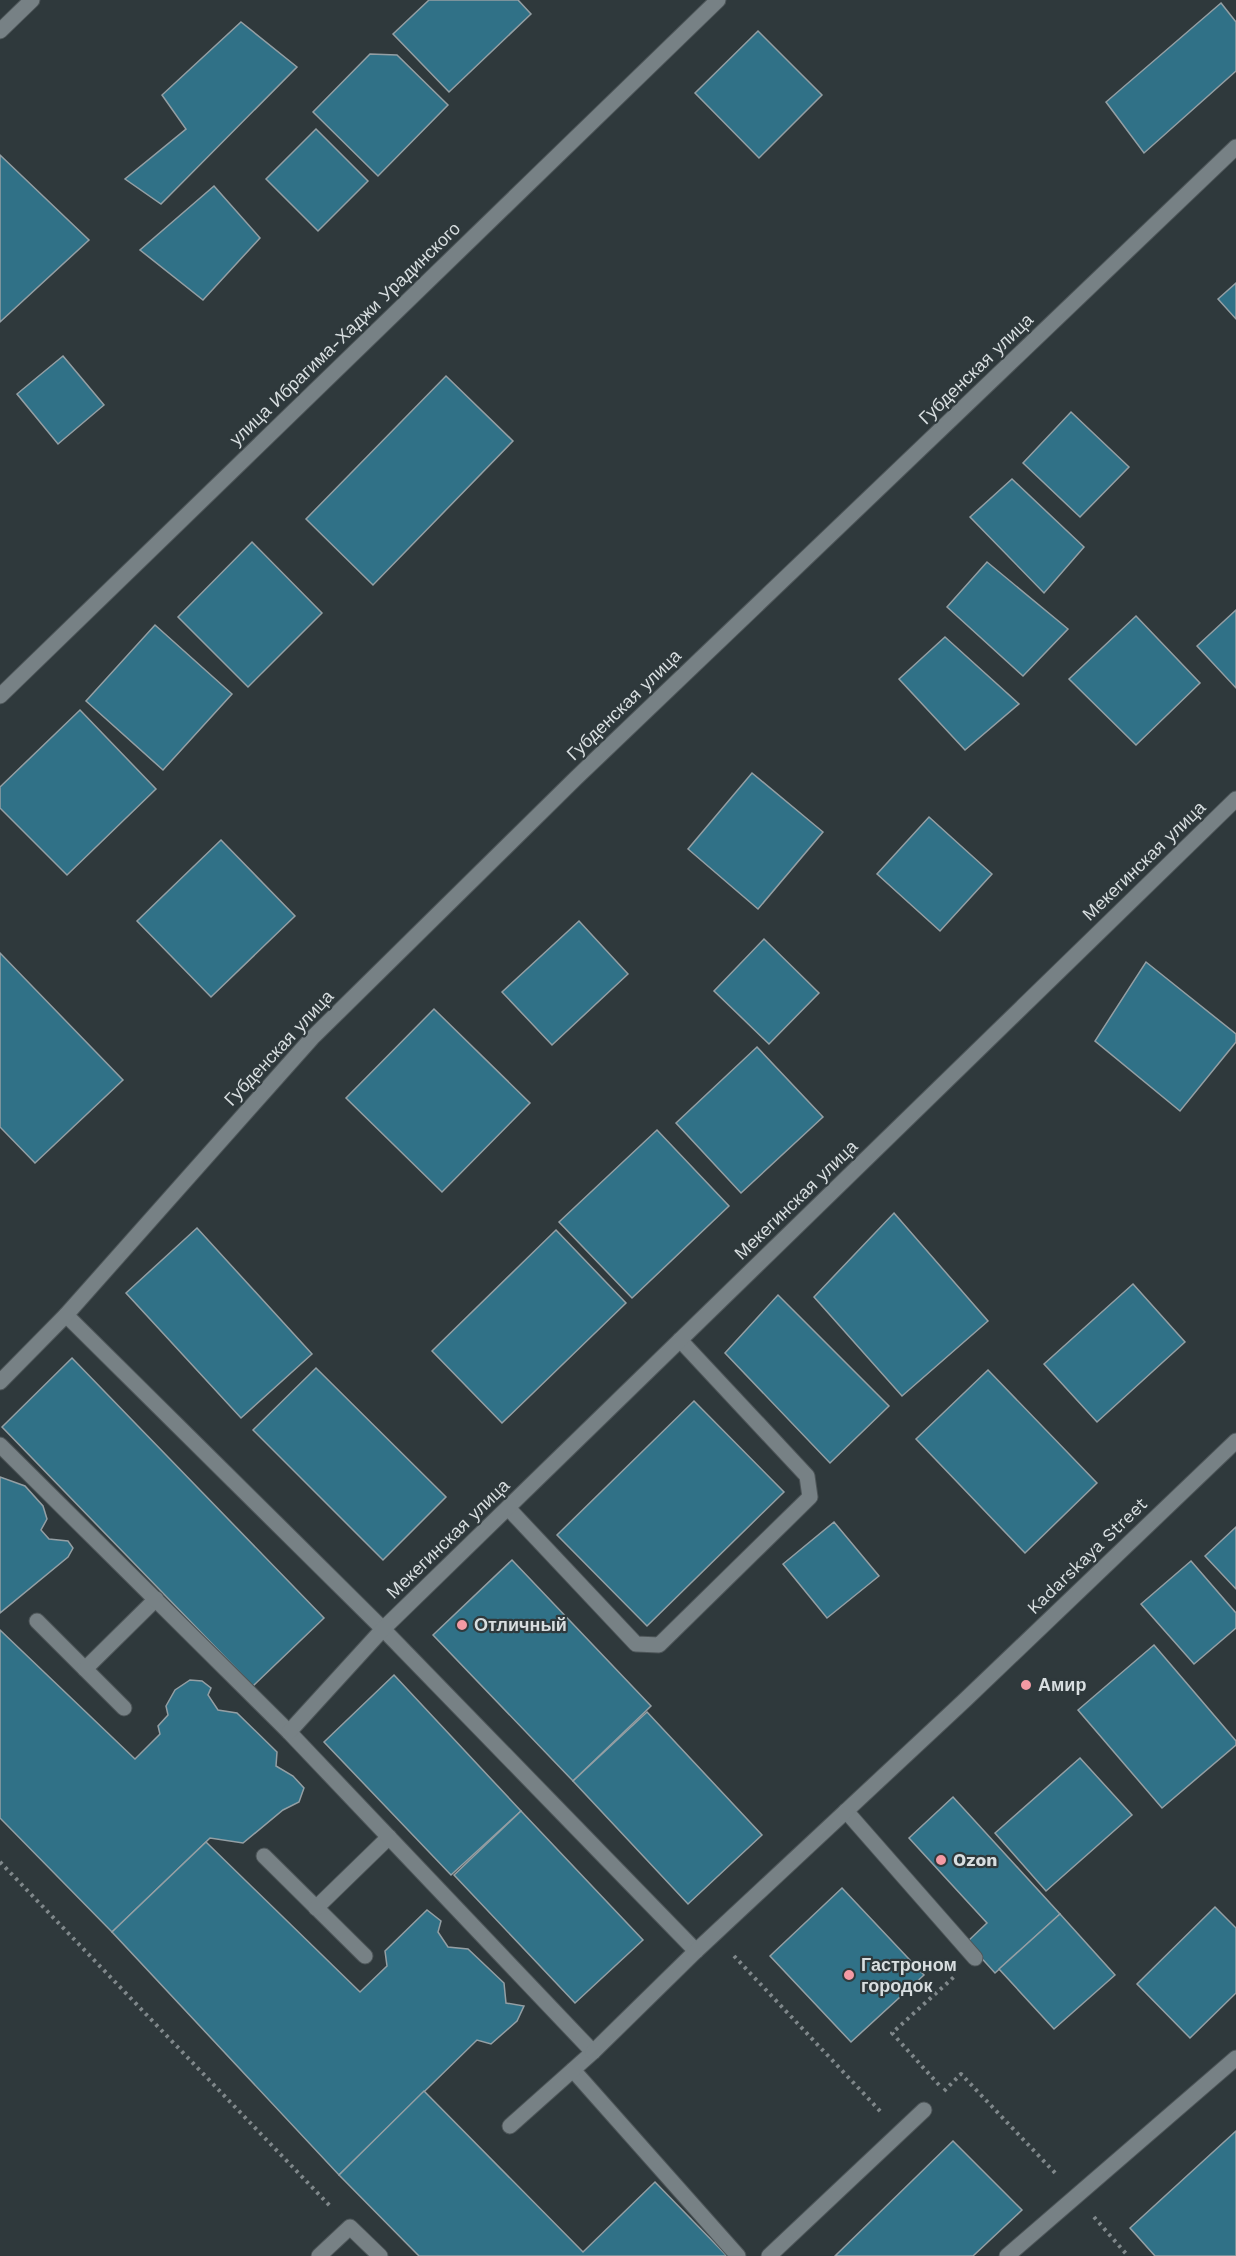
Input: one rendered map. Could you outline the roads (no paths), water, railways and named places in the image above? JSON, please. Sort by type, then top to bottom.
[{"type":"street","points":[[0,31],[32,0]]},
{"type":"street","name":"улица Ибрагима-Хаджи Урадинского","points":[[0,696],[718,0]]},
{"type":"street","name":"Губденская улица","points":[[0,1382],[66,1315],[312,1038],[576,778],[1236,147]]},
{"type":"street","name":"Мекегинская улица","points":[[289,1732],[383,1629],[1236,799]]},
{"type":"street","points":[[66,1315],[383,1629],[696,1951]]},
{"type":"street","points":[[508,1508],[636,1644],[659,1645],[718,1588],[810,1497],[807,1476],[680,1340]]},
{"type":"street","name":"Kadarskaya Street","points":[[510,2126],[593,2052],[696,1951],[965,1700],[1236,1441]]},
{"type":"street","points":[[0,1445],[289,1732],[593,2052]]},
{"type":"street","points":[[85,1669],[156,1599]]},
{"type":"street","points":[[37,1621],[124,1708]]},
{"type":"street","points":[[846,1811],[975,1958]]},
{"type":"street","points":[[316,1908],[388,1837]]},
{"type":"street","points":[[264,1856],[365,1956]]},
{"type":"street","points":[[1009,2256],[1236,2058]]},
{"type":"street","points":[[573,2070],[738,2256]]},
{"type":"street","points":[[769,2256],[924,2110]]},
{"type":"street","points":[[319,2256],[350,2226],[380,2256]]},
{"type":"place","name":"Отличный","points":[[462,1625]]},
{"type":"place","name":"Амир","points":[[1026,1685]]},
{"type":"place","name":"Ozon","points":[[941,1860]]},
{"type":"place","name":"Гастроном городок","points":[[849,1975]]}]
